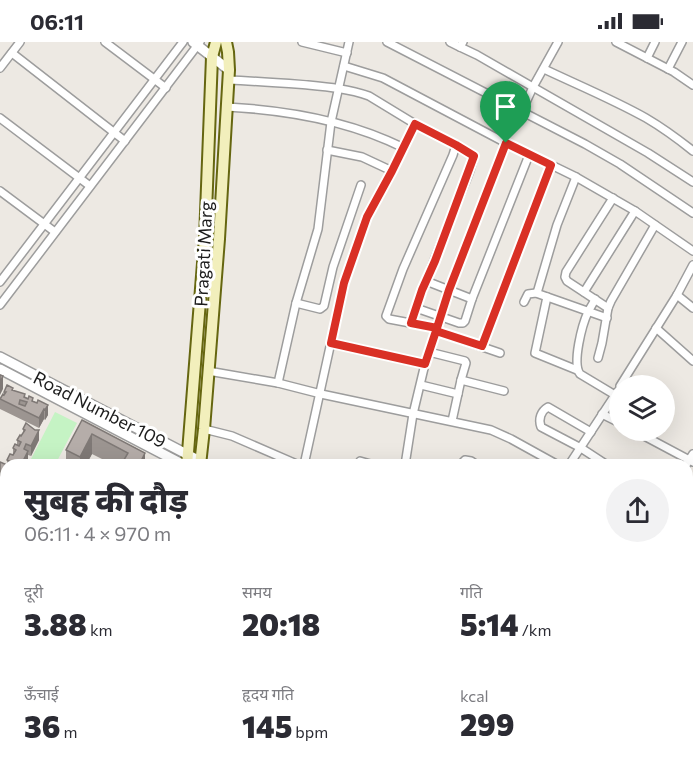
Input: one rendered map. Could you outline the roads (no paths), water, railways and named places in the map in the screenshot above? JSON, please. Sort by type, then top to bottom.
[{"type":"main road","name":"Pragati Marg","points":[[186,459],[205,238],[212,57],[220,44]]},
{"type":"main road","name":"Pragati Marg","points":[[200,459],[219,239],[227,106],[228,75],[220,44]]},
{"type":"street","points":[[0,68],[20,42]]},
{"type":"street","points":[[105,42],[165,88]]},
{"type":"street","points":[[15,285],[1,278],[183,42]]},
{"type":"street","points":[[302,42],[347,53]]},
{"type":"street","points":[[278,383],[296,303],[318,229],[331,122],[349,42]]},
{"type":"street","points":[[387,42],[620,164],[693,213]]},
{"type":"street","points":[[450,42],[462,45],[648,153],[693,182]]},
{"type":"street","points":[[522,111],[558,42]]},
{"type":"street","points":[[616,42],[625,44],[692,82]]},
{"type":"street","points":[[647,58],[656,42]]},
{"type":"street","points":[[668,69],[682,42]]},
{"type":"street","points":[[0,305],[197,43],[228,75],[339,88],[369,96],[474,156],[411,323]]},
{"type":"street","points":[[12,53],[125,141]]},
{"type":"street","points":[[344,66],[382,78],[576,177],[635,211],[693,251]]},
{"type":"street","points":[[544,69],[647,119],[693,151]]},
{"type":"street","points":[[227,106],[260,109],[331,122],[361,129],[404,147]]},
{"type":"street","points":[[0,118],[90,186]]},
{"type":"street","points":[[305,459],[344,283],[367,217],[415,124]]},
{"type":"street","points":[[406,459],[413,414],[425,364],[449,290],[506,143]]},
{"type":"street","points":[[456,145],[386,314],[389,319],[436,330],[500,353]]},
{"type":"street","points":[[327,150],[362,157],[392,171]]},
{"type":"street","points":[[416,308],[459,323],[465,321],[529,154]]},
{"type":"street","points":[[482,346],[551,165]]},
{"type":"street","points":[[537,293],[557,225],[576,177]]},
{"type":"street","points":[[296,303],[320,309],[324,306],[333,267],[361,184]]},
{"type":"street","points":[[0,191],[55,232]]},
{"type":"street","points":[[608,308],[567,281],[565,277],[613,198]]},
{"type":"street","points":[[584,292],[635,211]]},
{"type":"street","points":[[598,358],[611,301],[655,225]]},
{"type":"street","points":[[627,375],[693,266]]},
{"type":"street","points":[[426,281],[472,299]]},
{"type":"street","points":[[0,289],[7,295]]},
{"type":"street","points":[[524,302],[528,294],[537,293],[607,318]]},
{"type":"street","points":[[677,295],[693,308]]},
{"type":"street","points":[[547,297],[535,353],[577,370],[609,391]]},
{"type":"street","points":[[577,370],[582,331],[595,299]]},
{"type":"street","points":[[656,328],[693,361]]},
{"type":"street","points":[[331,343],[425,364]]},
{"type":"street","points":[[429,352],[466,363],[452,421]]},
{"type":"street","name":"Road Number 109","points":[[0,357],[181,459]]},
{"type":"street","name":"Road Number 109","points":[[0,369],[180,459]]},
{"type":"street","points":[[208,371],[278,383],[491,430],[547,459]]},
{"type":"street","points":[[461,380],[504,391]]},
{"type":"street","points":[[421,385],[458,394]]},
{"type":"street","points":[[573,459],[609,404]]},
{"type":"street","points":[[591,432],[548,407],[542,412],[539,420],[541,427],[598,459]]},
{"type":"street","points":[[602,414],[609,418]]},
{"type":"street","points":[[204,429],[232,436],[285,459]]},
{"type":"street","points":[[653,441],[686,459]]}]
